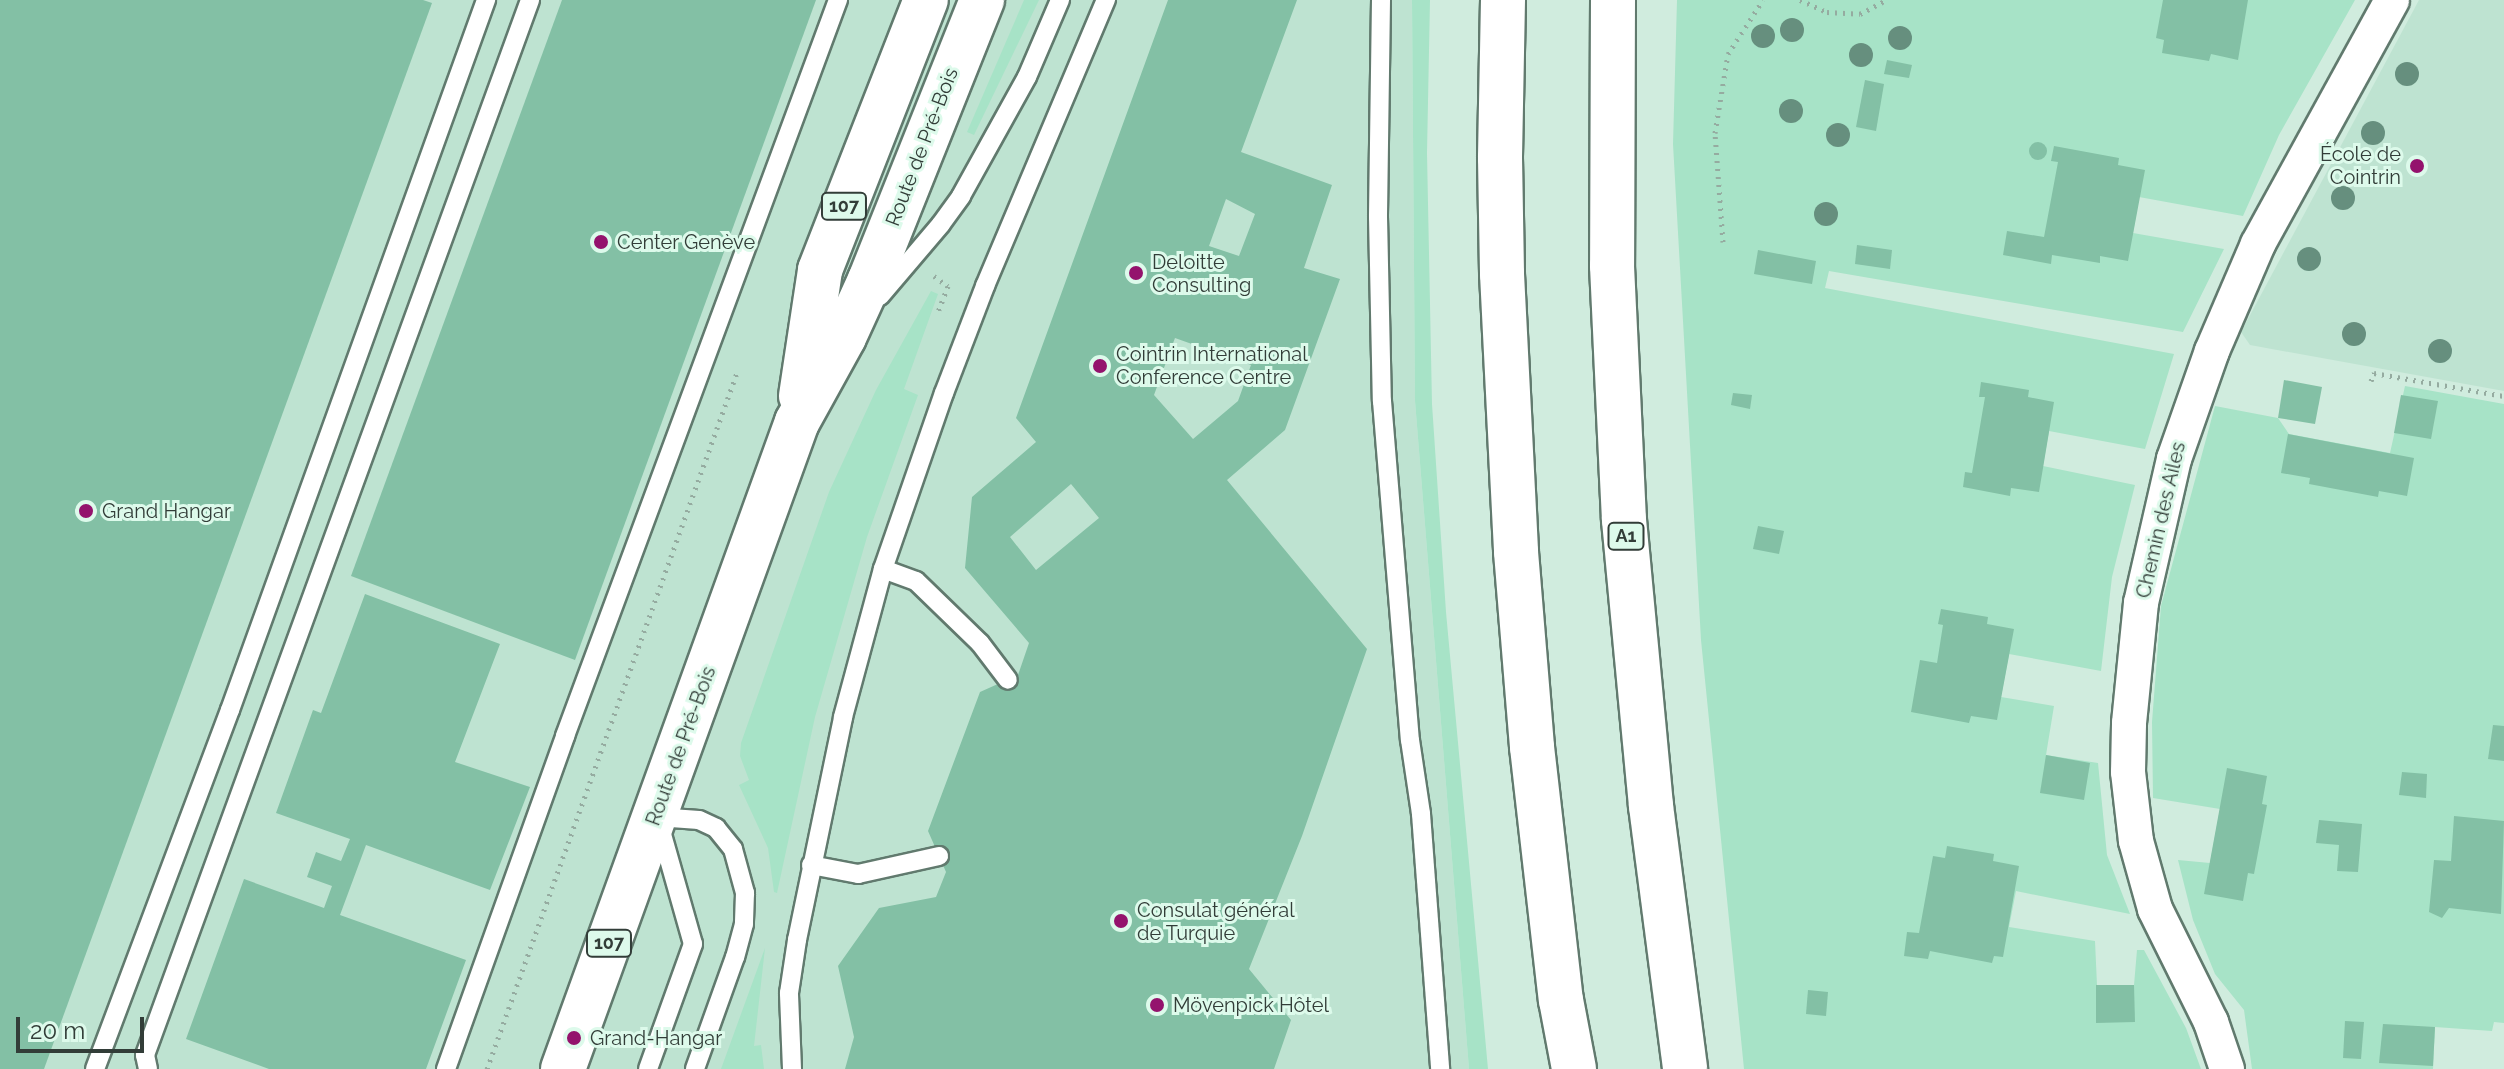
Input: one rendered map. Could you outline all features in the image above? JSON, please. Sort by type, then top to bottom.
[{"type":"main road","name":"Route de Pré-Bois","points":[[797,422],[820,270],[926,0]]},
{"type":"main road","name":"Route de Pré-Bois","points":[[563,1069],[657,817],[797,422],[844,337],[982,0]]},
{"type":"main road","points":[[1503,0],[1500,158],[1508,420],[1532,747],[1561,1000],[1574,1069]]},
{"type":"main road","name":"A1","points":[[1613,0],[1612,266],[1624,520],[1651,806],[1685,1069]]},
{"type":"main road","points":[[1561,1000],[1563,1069]]},
{"type":"street","name":"Chemin des Ailes","points":[[2227,1069],[2211,1022],[2155,909],[2136,841],[2128,772],[2129,723],[2141,603],[2174,459],[2212,351],[2258,244],[2392,0]]},
{"type":"lane","points":[[95,1069],[230,710],[486,0]]},
{"type":"lane","points":[[148,1069],[145,1055],[530,0]]},
{"type":"lane","points":[[446,1069],[570,721],[838,0]]},
{"type":"lane","points":[[844,337],[941,224],[961,196],[1027,77],[1060,0]]},
{"type":"lane","points":[[792,1069],[789,993],[811,865],[843,717],[883,569],[922,451],[985,286],[1106,0]]},
{"type":"lane","points":[[1381,0],[1378,217],[1382,401],[1410,740],[1421,814],[1440,1069]]},
{"type":"lane","points":[[883,569],[916,581],[980,643],[1008,680]]},
{"type":"lane","points":[[648,1069],[693,944],[657,817],[699,820],[716,828],[733,849],[745,893],[744,924],[735,957],[695,1069]]},
{"type":"lane","points":[[811,865],[858,874],[939,856]]},
{"type":"path","points":[[1723,242],[1715,133],[1728,54],[1763,0]]},
{"type":"path","points":[[1800,0],[1827,12],[1860,14],[1886,0]]},
{"type":"path","points":[[934,276],[948,286],[944,295]]},
{"type":"path","points":[[487,1069],[741,362]]},
{"type":"path","points":[[2371,381],[2374,373],[2504,396]]},
{"type":"shaded area","points":[[0,0],[1412,0],[1415,401],[1469,1069],[0,1069]]},
{"type":"shaded area","points":[[1024,0],[1039,0],[974,135],[967,132]]},
{"type":"shaded area","points":[[1412,0],[1430,0],[1427,153],[1432,404],[1446,612],[1488,1069],[1469,1069],[1415,401]]},
{"type":"shaded area","points":[[1677,0],[2355,0],[2279,135],[2243,216],[2139,197],[2133,233],[2224,249],[2183,332],[1829,271],[1825,288],[2174,354],[2145,449],[2049,431],[2043,466],[2135,485],[2112,577],[2101,671],[2009,654],[2001,697],[2054,706],[2046,755],[2098,763],[2107,855],[2130,914],[2016,891],[2009,927],[2095,941],[2097,985],[2134,985],[2137,950],[2144,950],[2186,1028],[2201,1069],[1744,1069],[1701,640],[1673,144]]},
{"type":"shaded area","name":"École de Cointrin","points":[[2419,0],[2504,0],[2504,391],[2250,345],[2241,332]]},
{"type":"shaded area","points":[[931,291],[938,294],[904,389],[918,395],[867,537],[815,717],[777,893],[774,892],[768,848],[739,785],[749,780],[740,756],[741,743],[829,492],[876,390]]},
{"type":"shaded area","points":[[2405,386],[2504,404],[2504,1023],[2494,1022],[2492,1031],[2435,1027],[2433,1069],[2252,1069],[2244,1010],[2215,974],[2193,920],[2178,860],[2210,863],[2220,809],[2153,798],[2152,722],[2161,606],[2215,406],[2278,418],[2289,434],[2390,453]]},
{"type":"shaded area","points":[[765,948],[754,1046],[761,1045],[764,1069],[721,1069]]},
{"type":"building","name":"Grand Hangar","points":[[0,0],[423,0],[432,3],[44,1069],[0,1069]]},
{"type":"building","name":"Center Genève","points":[[562,0],[816,0],[575,660],[351,576]]},
{"type":"building","points":[[1168,0],[1297,0],[1241,152],[1332,185],[1304,268],[1340,279],[1285,430],[1227,480],[1367,649],[1302,836],[1249,969],[1291,1020],[1274,1069],[845,1069],[854,1037],[838,966],[879,908],[936,897],[946,872],[928,831],[980,692],[1018,675],[1029,643],[965,568],[972,497],[1036,442],[1016,418]],"holes":[[[1226,199],[1255,214],[1239,256],[1209,246]],[[1175,338],[1251,365],[1238,401],[1193,439],[1154,395]],[[1071,484],[1099,518],[1036,570],[1010,537]]]},
{"type":"building","points":[[2163,0],[2248,0],[2238,60],[2211,54],[2209,61],[2162,53],[2164,40],[2156,38]]},
{"type":"building","points":[[1887,60],[1912,65],[1909,78],[1884,74]]},
{"type":"building","points":[[1865,80],[1884,84],[1876,131],[1856,127]]},
{"type":"building","points":[[2034,142],[2042,142],[2047,151],[2045,158],[2034,160],[2029,155],[2029,147]]},
{"type":"building","points":[[2054,146],[2119,158],[2118,165],[2145,170],[2128,261],[2100,256],[2100,263],[2052,255],[2051,264],[2003,255],[2007,231],[2044,237],[2058,162],[2051,161]]},
{"type":"building","points":[[1857,245],[1892,250],[1890,269],[1855,264]]},
{"type":"building","points":[[1758,250],[1816,261],[1812,284],[1754,274]]},
{"type":"building","points":[[2284,380],[2322,387],[2315,424],[2278,418]]},
{"type":"building","points":[[1981,382],[2029,390],[2028,397],[2054,402],[2039,492],[2011,488],[2010,496],[1963,487],[1965,472],[1972,473],[1985,397],[1979,397]]},
{"type":"building","points":[[1733,393],[1752,395],[1750,409],[1731,405]]},
{"type":"building","points":[[2401,395],[2438,401],[2431,439],[2394,433]]},
{"type":"building","points":[[2288,434],[2414,458],[2407,496],[2379,491],[2378,497],[2309,484],[2310,478],[2281,473]]},
{"type":"building","points":[[1758,526],[1784,531],[1779,554],[1753,549]]},
{"type":"building","points":[[365,594],[500,644],[455,762],[530,787],[490,890],[366,845],[340,915],[466,960],[426,1069],[269,1069],[186,1039],[244,879],[324,908],[332,886],[307,877],[316,852],[341,861],[350,839],[276,813],[313,710],[321,713]]},
{"type":"building","points":[[1941,609],[1988,617],[1987,624],[2014,629],[1997,720],[1971,716],[1969,723],[1911,712],[1920,660],[1937,663],[1943,625],[1938,624]]},
{"type":"building","points":[[2493,725],[2504,726],[2504,761],[2488,759]]},
{"type":"building","points":[[2046,755],[2090,763],[2084,800],[2040,793]]},
{"type":"building","points":[[2227,768],[2267,776],[2262,804],[2267,805],[2254,874],[2248,873],[2243,901],[2204,894]]},
{"type":"building","points":[[2402,772],[2427,774],[2426,798],[2399,795]]},
{"type":"building","points":[[2454,816],[2504,821],[2501,914],[2449,908],[2442,918],[2429,912],[2434,860],[2451,861]]},
{"type":"building","points":[[2319,820],[2362,824],[2358,872],[2337,871],[2339,845],[2316,843]]},
{"type":"building","points":[[1947,846],[1994,854],[1993,861],[2019,866],[2003,957],[1994,956],[1992,963],[1930,951],[1928,959],[1904,956],[1907,932],[1919,933],[1933,856],[1945,858]]},
{"type":"building","points":[[2096,985],[2134,985],[2135,1022],[2096,1023]]},
{"type":"building","points":[[1808,990],[1828,992],[1826,1016],[1806,1014]]},
{"type":"building","points":[[2345,1021],[2364,1022],[2361,1059],[2343,1058]]},
{"type":"building","points":[[2383,1024],[2435,1027],[2433,1066],[2379,1063]]},
{"type":"place","name":"École de Cointrin","points":[[2417,166]]},
{"type":"place","name":"Center Genève","points":[[601,242]]},
{"type":"place","name":"Deloitte Consulting","points":[[1136,273]]},
{"type":"place","name":"Cointrin International Conference Centre","points":[[1100,366]]},
{"type":"place","name":"Grand Hangar","points":[[86,511]]},
{"type":"place","name":"Consulat général de Turquie","points":[[1121,921]]},
{"type":"place","name":"Mövenpick Hôtel","points":[[1157,1005]]},
{"type":"place","name":"Grand-Hangar","points":[[574,1038]]}]
